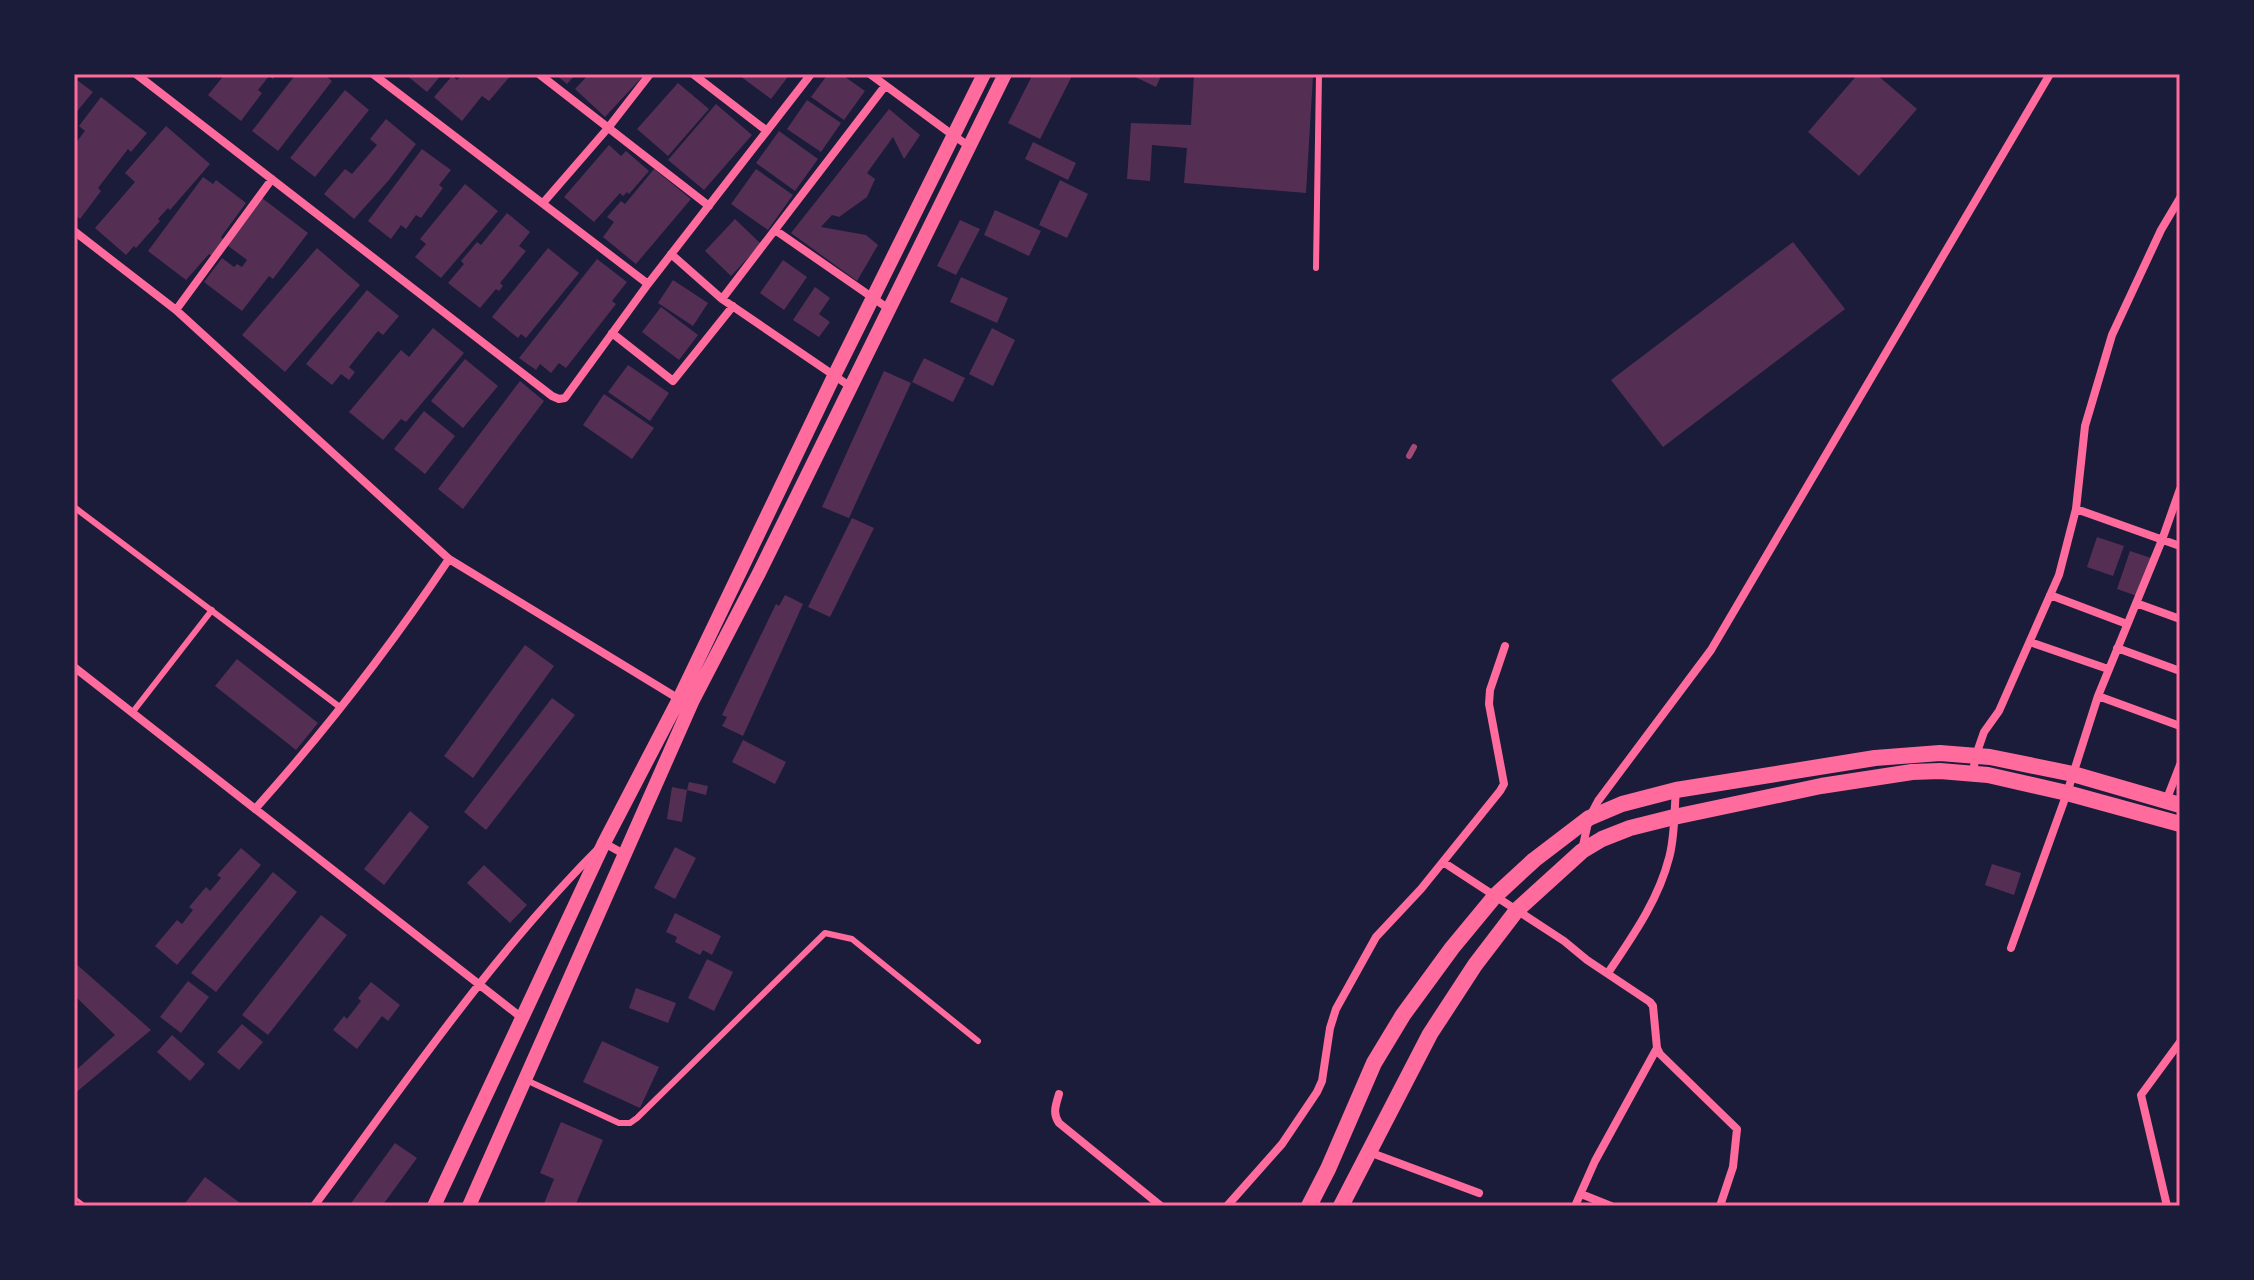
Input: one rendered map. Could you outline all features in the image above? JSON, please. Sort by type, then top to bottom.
[{"type":"main road","points":[[1309,1206],[1388,1036],[1452,948],[1495,896],[1534,860],[1589,818],[1622,804],[1676,790],[1875,758],[1940,753],[1976,755],[2073,774],[2173,803]]},
{"type":"main road","points":[[1341,1206],[1430,1034],[1475,965],[1517,910],[1582,851],[1630,828],[1821,786],[1926,771],[1973,772],[2067,793],[2180,824]]},
{"type":"street","points":[[136,74],[559,399],[565,398],[648,284],[811,74]]},
{"type":"street","points":[[373,74],[648,284]]},
{"type":"street","points":[[539,74],[709,206]]},
{"type":"street","points":[[543,203],[650,74]]},
{"type":"street","points":[[693,74],[767,131]]},
{"type":"street","points":[[870,74],[969,146]]},
{"type":"street","points":[[469,1206],[624,854],[684,703],[835,374],[984,74]]},
{"type":"street","points":[[434,1206],[604,843],[759,573],[1005,74]]},
{"type":"street","points":[[1582,851],[1589,818],[1606,789],[1711,650],[2050,74]]},
{"type":"street","points":[[722,299],[885,86]]},
{"type":"street","points":[[176,310],[272,179]]},
{"type":"street","points":[[1973,772],[1984,732],[1999,711],[2059,575],[2076,509],[2085,426],[2112,335],[2161,230],[2179,203]]},
{"type":"street","points":[[775,230],[889,309]]},
{"type":"street","points":[[74,231],[176,310],[449,559],[684,703]]},
{"type":"street","points":[[671,254],[722,299],[851,387]]},
{"type":"street","points":[[612,333],[673,381],[733,306]]},
{"type":"street","points":[[2011,948],[2098,696],[2180,489]]},
{"type":"street","points":[[2076,509],[2180,546]]},
{"type":"street","points":[[255,809],[341,708],[410,617],[449,559]]},
{"type":"street","points":[[2050,595],[2127,624]]},
{"type":"street","points":[[2136,603],[2180,619]]},
{"type":"street","points":[[2030,642],[2108,669]]},
{"type":"street","points":[[1227,1206],[1282,1144],[1317,1092],[1322,1081],[1336,1009],[1376,937],[1443,862],[1504,784],[1489,704],[1490,690],[1505,646]]},
{"type":"street","points":[[2117,648],[2180,671]]},
{"type":"street","points":[[74,667],[522,1018]]},
{"type":"street","points":[[2098,696],[2180,726]]},
{"type":"street","points":[[2173,803],[2180,765]]},
{"type":"street","points":[[1608,973],[1639,927],[1662,880],[1670,856],[1676,790]]},
{"type":"street","points":[[604,843],[624,854]]},
{"type":"street","points":[[314,1206],[479,985],[543,905],[604,843]]},
{"type":"street","points":[[1443,862],[1650,1002],[1654,1012],[1657,1048],[1665,1061],[1737,1129],[1733,1167],[1720,1206]]},
{"type":"street","points":[[2167,1206],[2141,1095],[2180,1042]]},
{"type":"street","points":[[1575,1206],[1595,1161],[1657,1048]]},
{"type":"street","points":[[1059,1094],[1054,1109],[1059,1123],[1161,1206]]},
{"type":"street","points":[[1369,1152],[1479,1193]]},
{"type":"street","points":[[1581,1194],[1611,1206]]},
{"type":"lane","points":[[1316,268],[1319,74]]},
{"type":"lane","points":[[74,507],[341,708]]},
{"type":"lane","points":[[132,713],[212,610]]},
{"type":"lane","points":[[525,1079],[619,1123],[630,1123],[825,933],[852,939],[978,1041]]},
{"type":"path","points":[[74,1197],[86,1206]]},
{"type":"building","points":[[74,74],[81,74],[77,80],[93,92],[74,115]]},
{"type":"building","points":[[225,74],[277,74],[273,79],[269,76],[258,90],[262,93],[241,121],[208,95]]},
{"type":"building","points":[[296,74],[323,74],[332,81],[278,151],[252,131]]},
{"type":"building","points":[[405,74],[442,74],[427,92]]},
{"type":"building","points":[[463,74],[512,74],[489,101],[482,96],[462,121],[434,97],[452,76],[457,80]]},
{"type":"building","points":[[555,74],[576,74],[567,84]]},
{"type":"building","points":[[589,74],[645,74],[605,117],[575,89]]},
{"type":"building","points":[[790,74],[771,99],[740,76]]},
{"type":"building","points":[[828,74],[841,74],[865,91],[844,120],[811,97]]},
{"type":"building","points":[[1033,74],[1073,74],[1040,139],[1008,123]]},
{"type":"building","points":[[1129,74],[1162,74],[1156,87]]},
{"type":"building","points":[[1194,74],[1313,76],[1306,193],[1184,183],[1187,148],[1152,145],[1150,181],[1127,179],[1131,123],[1191,125]]},
{"type":"building","points":[[1858,74],[1876,74],[1917,109],[1859,176],[1808,132]]},
{"type":"building","points":[[678,83],[709,109],[668,156],[637,129]]},
{"type":"building","points":[[345,90],[369,110],[315,177],[290,158]]},
{"type":"building","points":[[101,97],[147,133],[131,152],[128,149],[98,188],[101,191],[80,219],[74,214],[74,145],[85,131],[79,126]]},
{"type":"building","points":[[807,100],[841,123],[821,152],[787,129]]},
{"type":"building","points":[[716,104],[752,135],[704,190],[668,160]]},
{"type":"building","points":[[889,109],[920,135],[904,159],[893,137],[867,173],[875,179],[867,197],[839,217],[832,215],[821,227],[866,235],[878,245],[857,281],[791,233]]},
{"type":"building","points":[[386,119],[416,144],[354,219],[324,194],[345,169],[352,174],[377,145],[370,139]]},
{"type":"building","points":[[166,126],[210,164],[170,210],[168,208],[158,219],[160,221],[136,248],[134,246],[126,255],[95,228],[135,182],[125,173]]},
{"type":"building","points":[[779,131],[818,159],[795,191],[756,163]]},
{"type":"building","points":[[1033,142],[1076,163],[1068,180],[1025,159]]},
{"type":"building","points":[[609,145],[621,156],[626,151],[649,171],[629,194],[627,192],[623,196],[620,193],[594,222],[564,197]]},
{"type":"building","points":[[422,149],[451,170],[439,185],[443,188],[421,218],[416,215],[406,229],[401,225],[391,239],[368,221]]},
{"type":"building","points":[[654,169],[691,199],[636,264],[603,237],[614,222],[607,217],[621,201],[625,204]]},
{"type":"building","points":[[756,169],[793,195],[768,230],[731,204]]},
{"type":"building","points":[[203,177],[213,184],[216,180],[246,203],[221,237],[224,240],[212,256],[209,254],[186,280],[148,251]]},
{"type":"building","points":[[1060,180],[1088,194],[1067,238],[1039,225]]},
{"type":"building","points":[[465,184],[498,211],[441,278],[415,257],[426,244],[420,239]]},
{"type":"building","points":[[262,198],[308,233],[273,279],[269,276],[242,311],[204,282],[222,258],[234,267],[237,264],[242,267],[247,260],[227,245]]},
{"type":"building","points":[[995,210],[1041,231],[1029,256],[984,235]]},
{"type":"building","points":[[507,213],[530,232],[519,246],[526,251],[500,283],[503,286],[499,291],[496,289],[480,308],[448,283],[477,242],[481,245]]},
{"type":"building","points":[[735,219],[761,244],[731,276],[705,251]]},
{"type":"building","points":[[960,220],[980,229],[956,275],[937,266]]},
{"type":"building","points":[[1793,242],[1845,309],[1663,447],[1611,380]]},
{"type":"building","points":[[317,248],[360,285],[285,372],[242,335]]},
{"type":"building","points":[[548,248],[579,273],[526,338],[521,334],[518,338],[492,317]]},
{"type":"building","points":[[597,259],[627,282],[612,301],[616,304],[566,368],[559,363],[551,373],[540,364],[536,370],[519,358]]},
{"type":"building","points":[[783,260],[807,277],[784,310],[760,293]]},
{"type":"building","points":[[961,277],[1008,298],[997,323],[950,302]]},
{"type":"building","points":[[673,280],[708,303],[693,326],[658,303]]},
{"type":"building","points":[[815,287],[830,298],[819,314],[830,322],[819,337],[793,320]]},
{"type":"building","points":[[367,290],[399,316],[383,335],[378,331],[349,367],[355,372],[349,380],[341,374],[332,385],[306,364]]},
{"type":"building","points":[[661,307],[698,335],[679,360],[642,332]]},
{"type":"building","points":[[433,328],[464,353],[406,422],[401,419],[383,440],[349,412],[401,350],[409,357]]},
{"type":"building","points":[[992,328],[1015,340],[993,386],[969,374]]},
{"type":"building","points":[[924,358],[965,378],[953,402],[912,382]]},
{"type":"building","points":[[465,359],[498,386],[463,428],[431,401]]},
{"type":"building","points":[[628,365],[669,393],[650,421],[608,392]]},
{"type":"building","points":[[884,371],[911,383],[849,518],[822,507]]},
{"type":"building","points":[[520,381],[544,401],[463,509],[438,489]]},
{"type":"building","points":[[604,394],[654,428],[632,459],[583,425]]},
{"type":"building","points":[[424,411],[455,436],[425,474],[394,449]]},
{"type":"building","points":[[852,518],[874,528],[830,617],[808,607]]},
{"type":"building","points":[[2097,537],[2124,546],[2113,576],[2087,567]]},
{"type":"building","points":[[2130,551],[2151,558],[2137,596],[2117,589]]},
{"type":"building","points":[[785,595],[803,604],[743,736],[722,726],[727,717],[722,715],[776,604],[779,606]]},
{"type":"building","points":[[525,645],[554,666],[473,778],[444,756]]},
{"type":"building","points":[[237,659],[318,723],[296,750],[215,686]]},
{"type":"building","points":[[552,698],[575,715],[486,830],[464,812]]},
{"type":"building","points":[[743,740],[786,762],[775,784],[732,762]]},
{"type":"building","points":[[689,782],[708,786],[706,795],[687,790]]},
{"type":"building","points":[[672,787],[687,790],[682,822],[667,819]]},
{"type":"building","points":[[410,811],[429,827],[384,885],[364,869]]},
{"type":"building","points":[[675,847],[696,858],[675,899],[654,888]]},
{"type":"building","points":[[241,848],[261,865],[177,965],[155,946],[177,920],[182,924],[193,910],[189,907],[206,887],[210,891],[221,878],[217,875]]},
{"type":"building","points":[[1992,864],[2021,873],[2014,895],[1985,885]]},
{"type":"building","points":[[484,865],[527,905],[510,923],[467,883]]},
{"type":"building","points":[[273,872],[297,892],[216,992],[191,973]]},
{"type":"building","points":[[675,913],[721,936],[712,955],[703,950],[700,955],[675,942],[677,937],[666,932]]},
{"type":"building","points":[[321,915],[347,935],[268,1035],[242,1015]]},
{"type":"building","points":[[707,959],[733,972],[714,1011],[688,998]]},
{"type":"building","points":[[74,962],[151,1030],[74,1094],[74,1072],[115,1035],[74,995]]},
{"type":"building","points":[[188,981],[209,997],[181,1033],[160,1017]]},
{"type":"building","points":[[371,982],[400,1005],[388,1021],[382,1016],[357,1049],[333,1030],[344,1016],[347,1019]]},
{"type":"building","points":[[636,988],[676,1003],[668,1023],[629,1008]]},
{"type":"building","points":[[242,1024],[263,1042],[239,1070],[217,1052]]},
{"type":"building","points":[[172,1035],[205,1064],[190,1081],[157,1052]]},
{"type":"building","points":[[602,1041],[659,1067],[640,1108],[583,1082]]},
{"type":"building","points":[[561,1122],[603,1140],[575,1206],[543,1206],[554,1179],[540,1173]]},
{"type":"building","points":[[395,1143],[417,1158],[382,1206],[349,1206]]},
{"type":"building","points":[[205,1177],[244,1206],[183,1206]]},
{"type":"railway","points":[[1409,456],[1414,447]]}]
